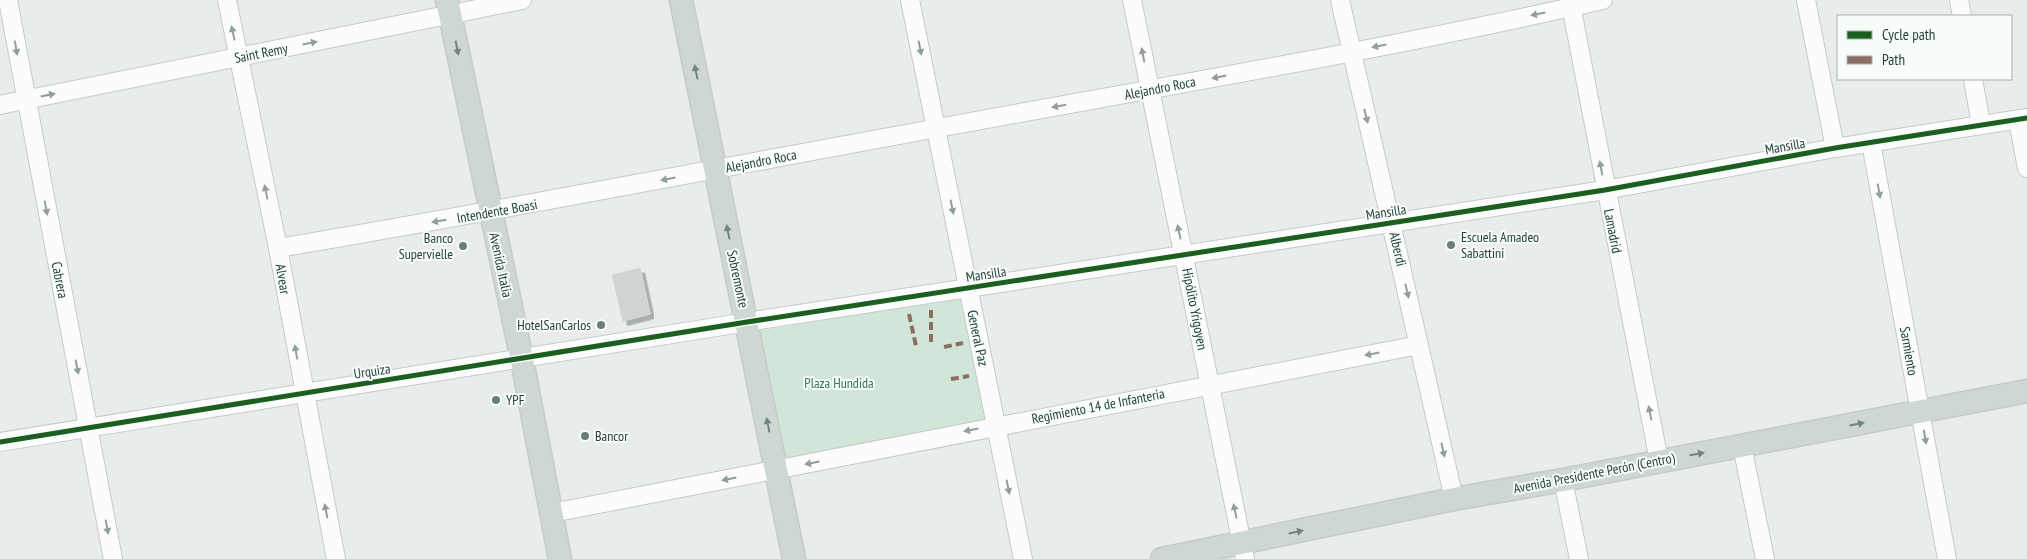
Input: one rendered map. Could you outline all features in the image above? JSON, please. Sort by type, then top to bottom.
[{"type":"main road","name":"Sobremonte","points":[[681,0],[794,559]]},
{"type":"main road","name":"Avenida Italia","points":[[449,8],[522,360],[560,559]]},
{"type":"main road","name":"Avenida Presidente Perón (Centro)","points":[[1162,559],[1243,551],[1454,499],[1563,480],[2027,391]]},
{"type":"street","name":"Cabrera","points":[[8,0],[113,559]]},
{"type":"street","name":"Alvear","points":[[227,0],[278,248],[303,393],[336,559]]},
{"type":"street","name":"Saint Remy","points":[[0,105],[238,57],[449,8],[522,0]]},
{"type":"street","name":"General Paz","points":[[910,0],[1023,559]]},
{"type":"street","name":"Hipólito Yrigoyen","points":[[1132,0],[1243,551]]},
{"type":"street","name":"Alberdi","points":[[1340,0],[1454,499]]},
{"type":"street","name":"Alejandro Roca","points":[[716,170],[1351,52],[1571,4],[1603,0]]},
{"type":"street","points":[[1806,0],[1835,148]]},
{"type":"street","points":[[1959,0],[1962,15]]},
{"type":"street","name":"Lamadrid","points":[[1571,4],[1605,190],[1659,461]]},
{"type":"street","points":[[1973,80],[1981,124]]},
{"type":"street","points":[[2022,119],[2027,168]]},
{"type":"street","name":"Mansilla","points":[[747,322],[1605,190],[1835,148],[1871,144],[1981,124],[2022,119]]},
{"type":"street","name":"Sarmiento","points":[[1871,144],[1947,559]]},
{"type":"street","name":"Intendente Boasi","points":[[278,248],[490,212],[716,170]]},
{"type":"street","name":"Urquiza","points":[[0,442],[522,360],[747,322]]},
{"type":"street","name":"Regimiento 14 de Infanteria","points":[[552,513],[1420,345]]},
{"type":"street","points":[[1742,446],[1765,559]]},
{"type":"street","points":[[1563,480],[1579,559]]},
{"type":"green space","name":"Plaza Hundida","points":[[961,297],[988,419],[783,461],[759,331]]},
{"type":"building","points":[[640,268],[650,314],[623,321],[612,275]]},
{"type":"marked path","points":[[931,310],[931,343]]},
{"type":"marked path","points":[[909,314],[916,346]]},
{"type":"marked path","points":[[944,347],[963,343]]},
{"type":"marked path","points":[[951,379],[969,376]]},
{"type":"cycle path","points":[[0,442],[747,322],[1605,190],[1835,148],[2027,118]]},
{"type":"place","name":"Escuela Amadeo Sabattini","points":[[1451,245]]},
{"type":"place","name":"Banco Supervielle","points":[[463,246]]},
{"type":"place","name":"HotelSanCarlos","points":[[601,325]]},
{"type":"place","name":"YPF","points":[[496,400]]},
{"type":"place","name":"Bancor","points":[[585,436]]}]
